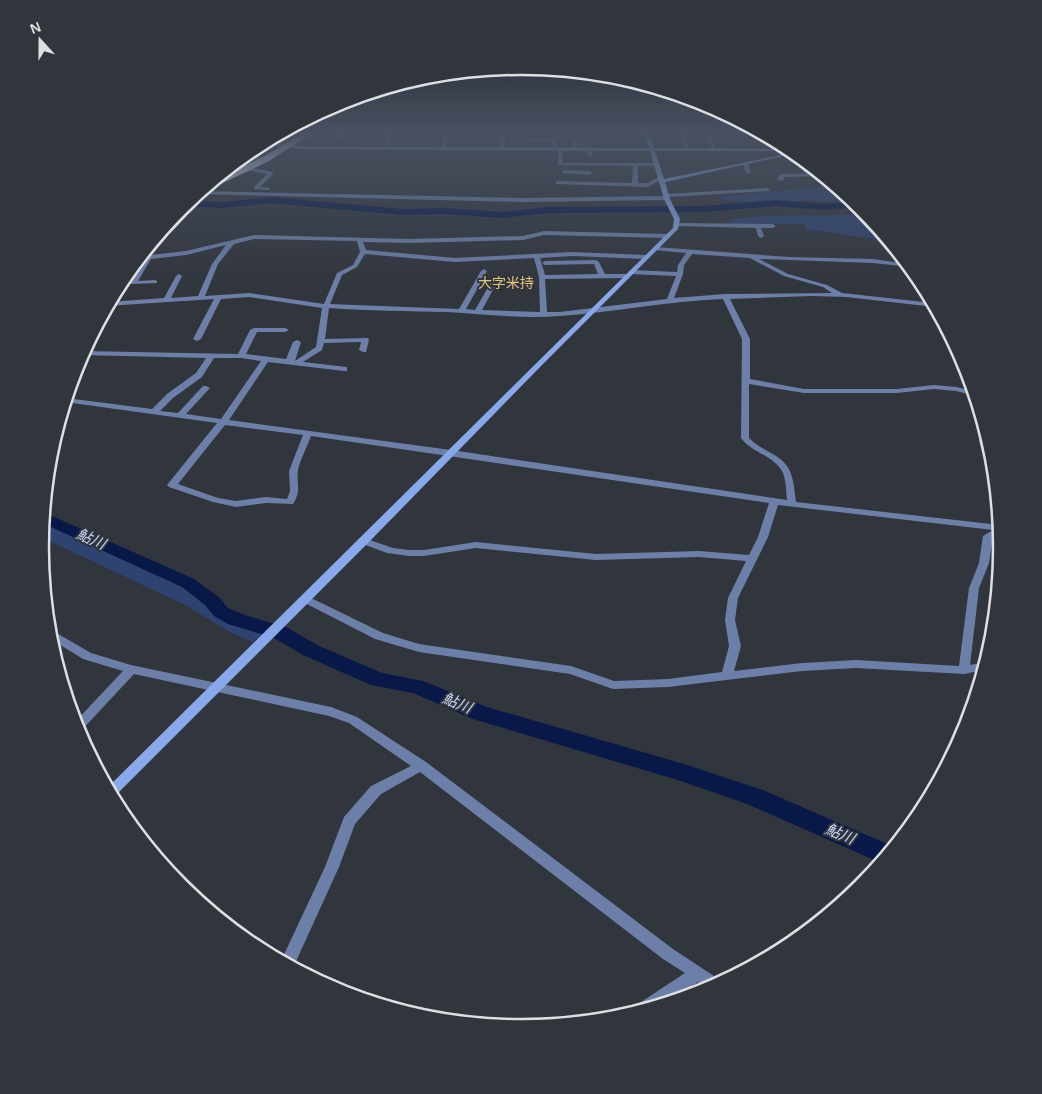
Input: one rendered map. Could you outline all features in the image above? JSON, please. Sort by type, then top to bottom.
[{"type":"street","points":[[261,183],[256,188],[344,193]]},
{"type":"street","points":[[590,183],[648,185],[653,183]]},
{"type":"street","points":[[662,183],[678,222]]},
{"type":"street","points":[[712,184],[715,194]]},
{"type":"street","points":[[209,193],[524,200],[667,197],[715,194],[741,190],[767,190]]},
{"type":"street","points":[[678,222],[773,226]]},
{"type":"street","points":[[115,789],[364,541],[540,362],[656,249],[678,222]]},
{"type":"street","points":[[758,226],[759,234]]},
{"type":"street","points":[[155,282],[133,283],[149,257],[186,253],[254,237],[360,240],[523,238],[544,234],[668,236]]},
{"type":"street","points":[[293,362],[319,348],[326,306],[339,274],[355,266],[363,252],[360,240]]},
{"type":"street","points":[[200,298],[215,264],[231,242]]},
{"type":"street","points":[[656,249],[900,265]]},
{"type":"street","points":[[363,252],[455,260],[596,262],[602,275]]},
{"type":"street","points":[[670,300],[680,274],[681,265],[690,252]]},
{"type":"street","points":[[538,260],[572,254],[647,257]]},
{"type":"street","points":[[750,256],[786,276],[825,286],[841,295]]},
{"type":"street","points":[[538,260],[542,277],[544,314]]},
{"type":"street","points":[[461,312],[484,271]]},
{"type":"street","points":[[542,277],[680,274]]},
{"type":"street","points":[[166,301],[179,276]]},
{"type":"street","points":[[477,312],[498,277]]},
{"type":"street","points":[[117,304],[249,295],[326,306],[371,309],[544,314],[725,296],[841,295],[926,304]]},
{"type":"street","points":[[725,296],[737,322],[744,331],[746,339],[744,369],[747,381],[745,438],[752,446],[783,465],[787,471],[792,504]]},
{"type":"street","points":[[197,339],[219,298]]},
{"type":"street","points":[[241,356],[254,330],[285,330]]},
{"type":"street","points":[[321,341],[365,340],[363,350]]},
{"type":"street","points":[[293,362],[297,342]]},
{"type":"street","points":[[90,353],[241,356],[344,369]]},
{"type":"street","points":[[154,412],[170,396],[199,375],[211,356]]},
{"type":"street","points":[[266,359],[223,422],[172,485],[216,500],[236,504],[266,500],[290,502],[294,495],[295,487],[292,474],[308,434]]},
{"type":"street","points":[[747,381],[804,391],[890,391],[934,388],[967,392]]},
{"type":"street","points":[[180,416],[206,388]]},
{"type":"street","points":[[72,401],[451,453],[792,504],[992,528]]},
{"type":"street","points":[[727,676],[735,646],[730,620],[734,598],[763,538],[775,501]]},
{"type":"street","points":[[964,670],[974,588],[984,563],[988,536],[993,533]]},
{"type":"street","points":[[364,541],[391,551],[409,553],[424,553],[448,548],[476,546],[596,557],[699,554],[754,558]]},
{"type":"street","points":[[303,602],[379,636],[419,648],[571,670],[613,685],[668,684],[802,667],[856,664],[964,670],[977,667]]},
{"type":"street","points":[[58,638],[87,656],[131,669],[331,712],[353,720],[421,766],[668,954],[709,980]]},
{"type":"street","points":[[83,722],[131,669]]},
{"type":"street","points":[[290,959],[332,867],[349,821],[376,790],[421,766]]},
{"type":"street","points":[[663,997],[698,973]]},
{"type":"shaded area","points":[[825,186],[842,201],[818,202],[815,200],[759,203],[722,200],[719,197]]},
{"type":"shaded area","points":[[856,214],[879,240],[805,229],[805,224],[732,224],[729,222],[730,220],[742,218],[767,216]]},
{"type":"shaded area","points":[[50,525],[187,587],[212,606],[221,618],[266,632],[252,642],[230,632],[185,605],[49,541]]},
{"type":"waterway","points":[[197,204],[223,205],[270,200],[403,212],[445,211],[502,215],[549,210],[705,209],[776,203],[824,207],[847,206]]},
{"type":"waterway","name":"鮎川","points":[[50,520],[188,583],[212,601],[221,612],[235,619],[281,633],[310,650],[378,680],[416,686],[481,713],[684,773],[755,797],[881,852]]},
{"type":"district","name":"大字米持","points":[[506,283]]}]
